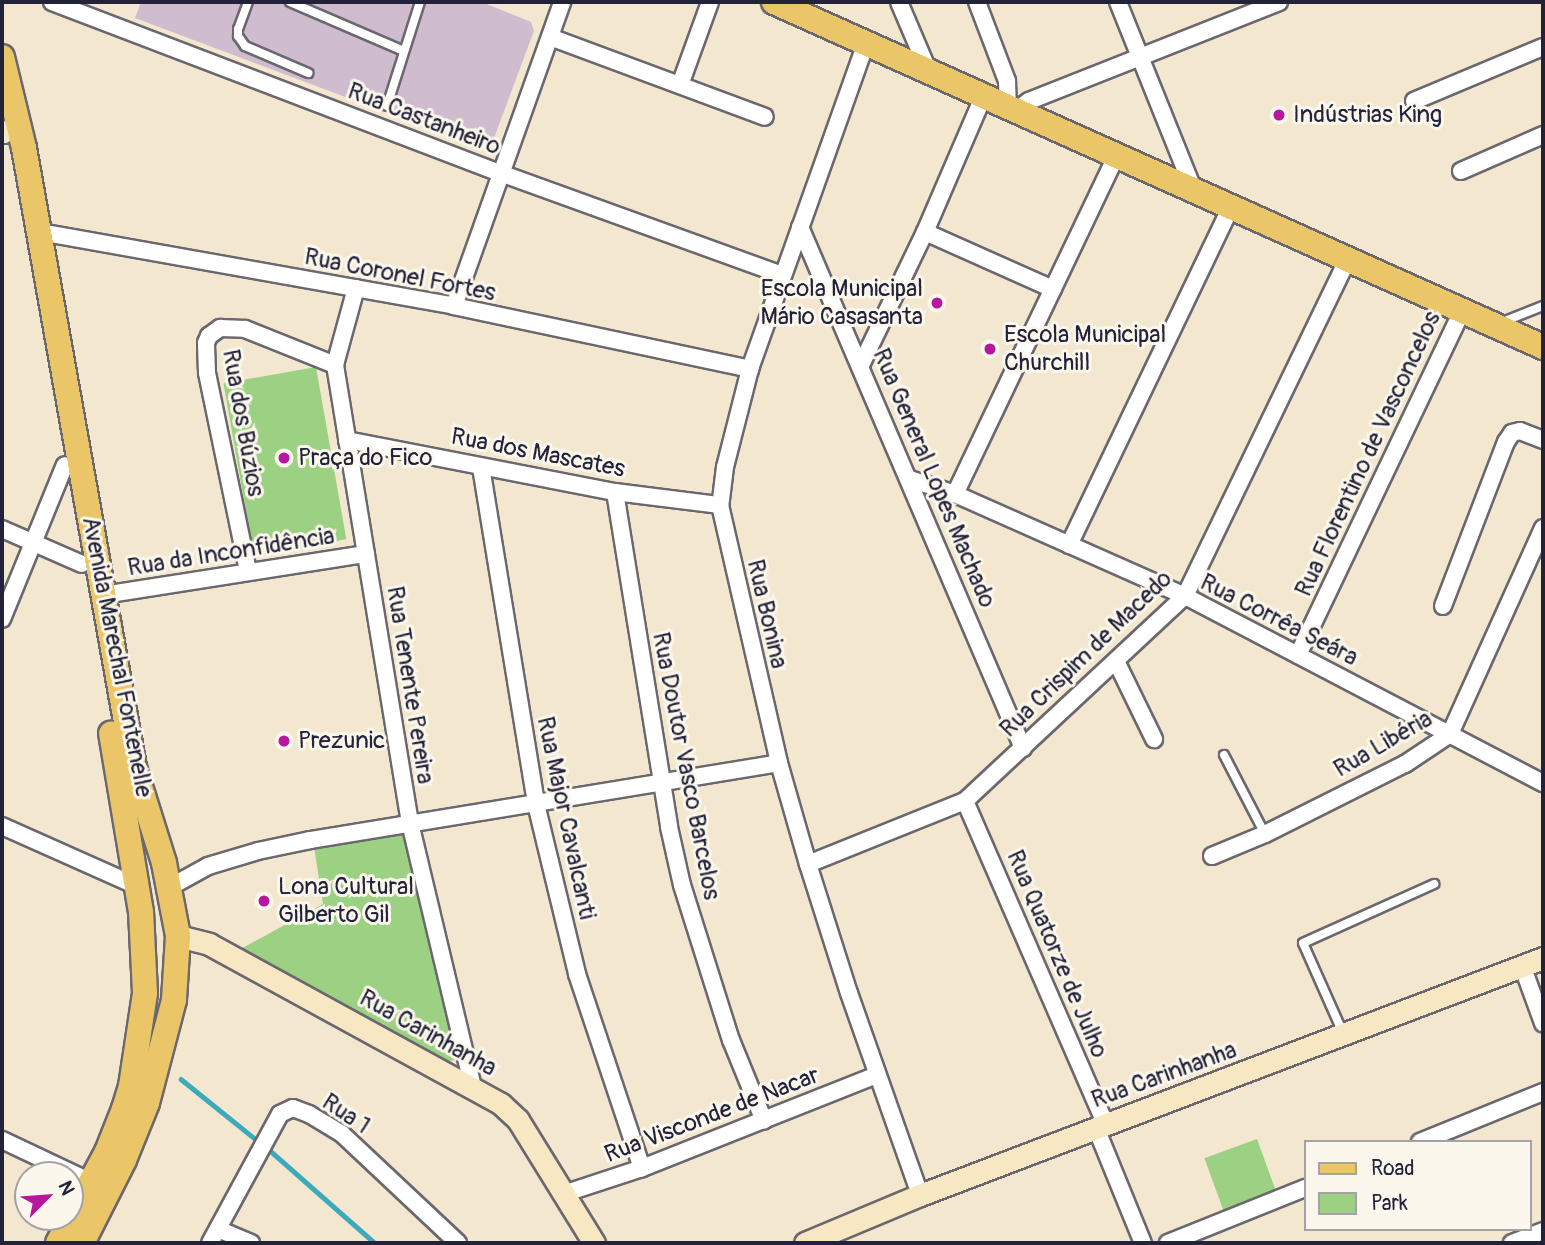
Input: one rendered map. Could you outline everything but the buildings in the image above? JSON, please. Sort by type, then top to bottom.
[{"type":"main road","points":[[774,2],[1543,347]]},
{"type":"main road","name":"Avenida Marechal Fontenelle","points":[[2,57],[24,148],[40,232],[134,767],[170,887],[178,936],[174,1000],[147,1103],[124,1160],[82,1243]]},
{"type":"main road","name":"Avenida Marechal Fontenelle","points":[[3,129],[65,465],[144,934],[145,993],[131,1086],[107,1152],[58,1243]]},
{"type":"main road","points":[[145,993],[154,948],[160,941],[178,936]]},
{"type":"street","name":"Rua Castanheiro","points":[[52,2],[503,174],[782,275]]},
{"type":"street","points":[[454,306],[562,2]]},
{"type":"street","points":[[680,85],[710,2]]},
{"type":"street","points":[[899,2],[928,70]]},
{"type":"street","points":[[977,2],[1007,81],[1013,108],[1279,2]]},
{"type":"street","points":[[1118,2],[1192,189]]},
{"type":"street","points":[[550,37],[765,117]]},
{"type":"street","name":"Rua Bonina","points":[[866,43],[750,369],[725,467],[720,505],[779,763],[808,864],[877,1075],[920,1195]]},
{"type":"street","points":[[1414,101],[1543,47]]},
{"type":"street","points":[[861,365],[925,232],[984,95]]},
{"type":"street","points":[[1461,171],[1543,135]]},
{"type":"street","points":[[955,494],[1117,155]]},
{"type":"street","points":[[1069,545],[1231,207]]},
{"type":"street","name":"Rua General Lopes Machado","points":[[800,227],[1023,748]]},
{"type":"street","name":"Rua Coronel Fortes","points":[[40,232],[454,306],[750,369]]},
{"type":"street","points":[[925,232],[1053,289]]},
{"type":"street","name":"Rua Crispim de Macedo","points":[[808,864],[965,801],[1185,596],[1348,259]]},
{"type":"street","name":"Rua Tenente Pereira","points":[[356,288],[335,365],[410,823],[433,930],[473,1087]]},
{"type":"street","name":"Rua Florentino de Vasconcelos","points":[[1298,655],[1462,310]]},
{"type":"street","name":"Rua dos Búzios","points":[[248,571],[208,373],[206,343],[209,336],[220,328],[245,329],[267,335],[335,365]]},
{"type":"street","points":[[1443,606],[1511,433],[1520,431],[1543,440]]},
{"type":"street","name":"Rua dos Mascates","points":[[347,440],[615,492],[720,505]]},
{"type":"street","points":[[2,619],[65,465]]},
{"type":"street","name":"Rua Major Cavalcanti","points":[[481,467],[536,804],[577,974],[642,1168]]},
{"type":"street","name":"Rua Corrêa Seára","points":[[910,479],[955,494],[1185,596],[1543,783]]},
{"type":"street","name":"Rua Doutor Vasco Barcelos","points":[[615,492],[662,784],[692,920],[731,1040],[764,1121]]},
{"type":"street","name":"Rua Libéria","points":[[1212,856],[1265,834],[1405,764],[1450,734],[1543,528]]},
{"type":"street","points":[[2,529],[82,564]]},
{"type":"street","name":"Rua da Inconfidência","points":[[103,595],[366,554]]},
{"type":"street","points":[[1116,661],[1154,739]]},
{"type":"street","points":[[170,887],[208,866],[258,851],[410,823],[779,763]]},
{"type":"street","name":"Rua Quatorze de Julho","points":[[965,801],[1101,1126],[1143,1243]]},
{"type":"street","points":[[2,826],[137,886]]},
{"type":"street","name":"Rua Carinhanha","points":[[178,936],[209,944],[501,1104],[518,1120],[594,1243]]},
{"type":"street","name":"Rua Carinhanha","points":[[805,1243],[920,1195],[1523,968],[1543,958]]},
{"type":"street","points":[[1523,968],[1543,1023]]},
{"type":"street","name":"Rua Visconde de Nacar","points":[[563,1194],[642,1168],[877,1075]]},
{"type":"street","points":[[1425,1140],[1543,1092]]},
{"type":"street","name":"Rua 1","points":[[214,1236],[285,1109],[309,1114],[327,1123],[366,1155],[458,1243]]},
{"type":"street","points":[[2,1140],[91,1182]]},
{"type":"street","points":[[1168,1243],[1304,1188]]},
{"type":"street","points":[[1512,1243],[1543,1231]]},
{"type":"street","points":[[214,1236],[251,1243]]},
{"type":"lane","points":[[248,2],[238,29],[238,36],[245,47],[308,73]]},
{"type":"lane","points":[[290,2],[404,51]]},
{"type":"lane","points":[[387,106],[420,2]]},
{"type":"lane","points":[[1494,326],[1543,306]]},
{"type":"lane","points":[[1224,755],[1265,834]]},
{"type":"lane","points":[[1344,1035],[1303,943],[1434,884]]},
{"type":"shaded area","points":[[141,2],[482,2],[531,22],[534,31],[494,138],[481,148],[135,18]]},
{"type":"green space","name":"Praça do Fico","points":[[316,367],[346,539],[254,556],[223,383]]},
{"type":"green space","points":[[401,828],[462,1048],[454,1060],[441,1064],[235,952],[323,904],[314,847]]},
{"type":"green space","points":[[1257,1139],[1279,1198],[1226,1217],[1204,1158]]},
{"type":"waterway","points":[[181,1079],[259,1142]]},
{"type":"waterway","points":[[266,1147],[375,1243]]},
{"type":"place","name":"Indústrias King","points":[[1279,115]]},
{"type":"place","name":"Escola Municipal Mário Casasanta","points":[[937,303]]},
{"type":"place","name":"Escola Municipal Churchill","points":[[990,349]]},
{"type":"place","name":"Praça do Fico","points":[[284,458]]},
{"type":"place","name":"Prezunic","points":[[284,741]]},
{"type":"place","name":"Lona Cultural Gilberto Gil","points":[[264,901]]}]
